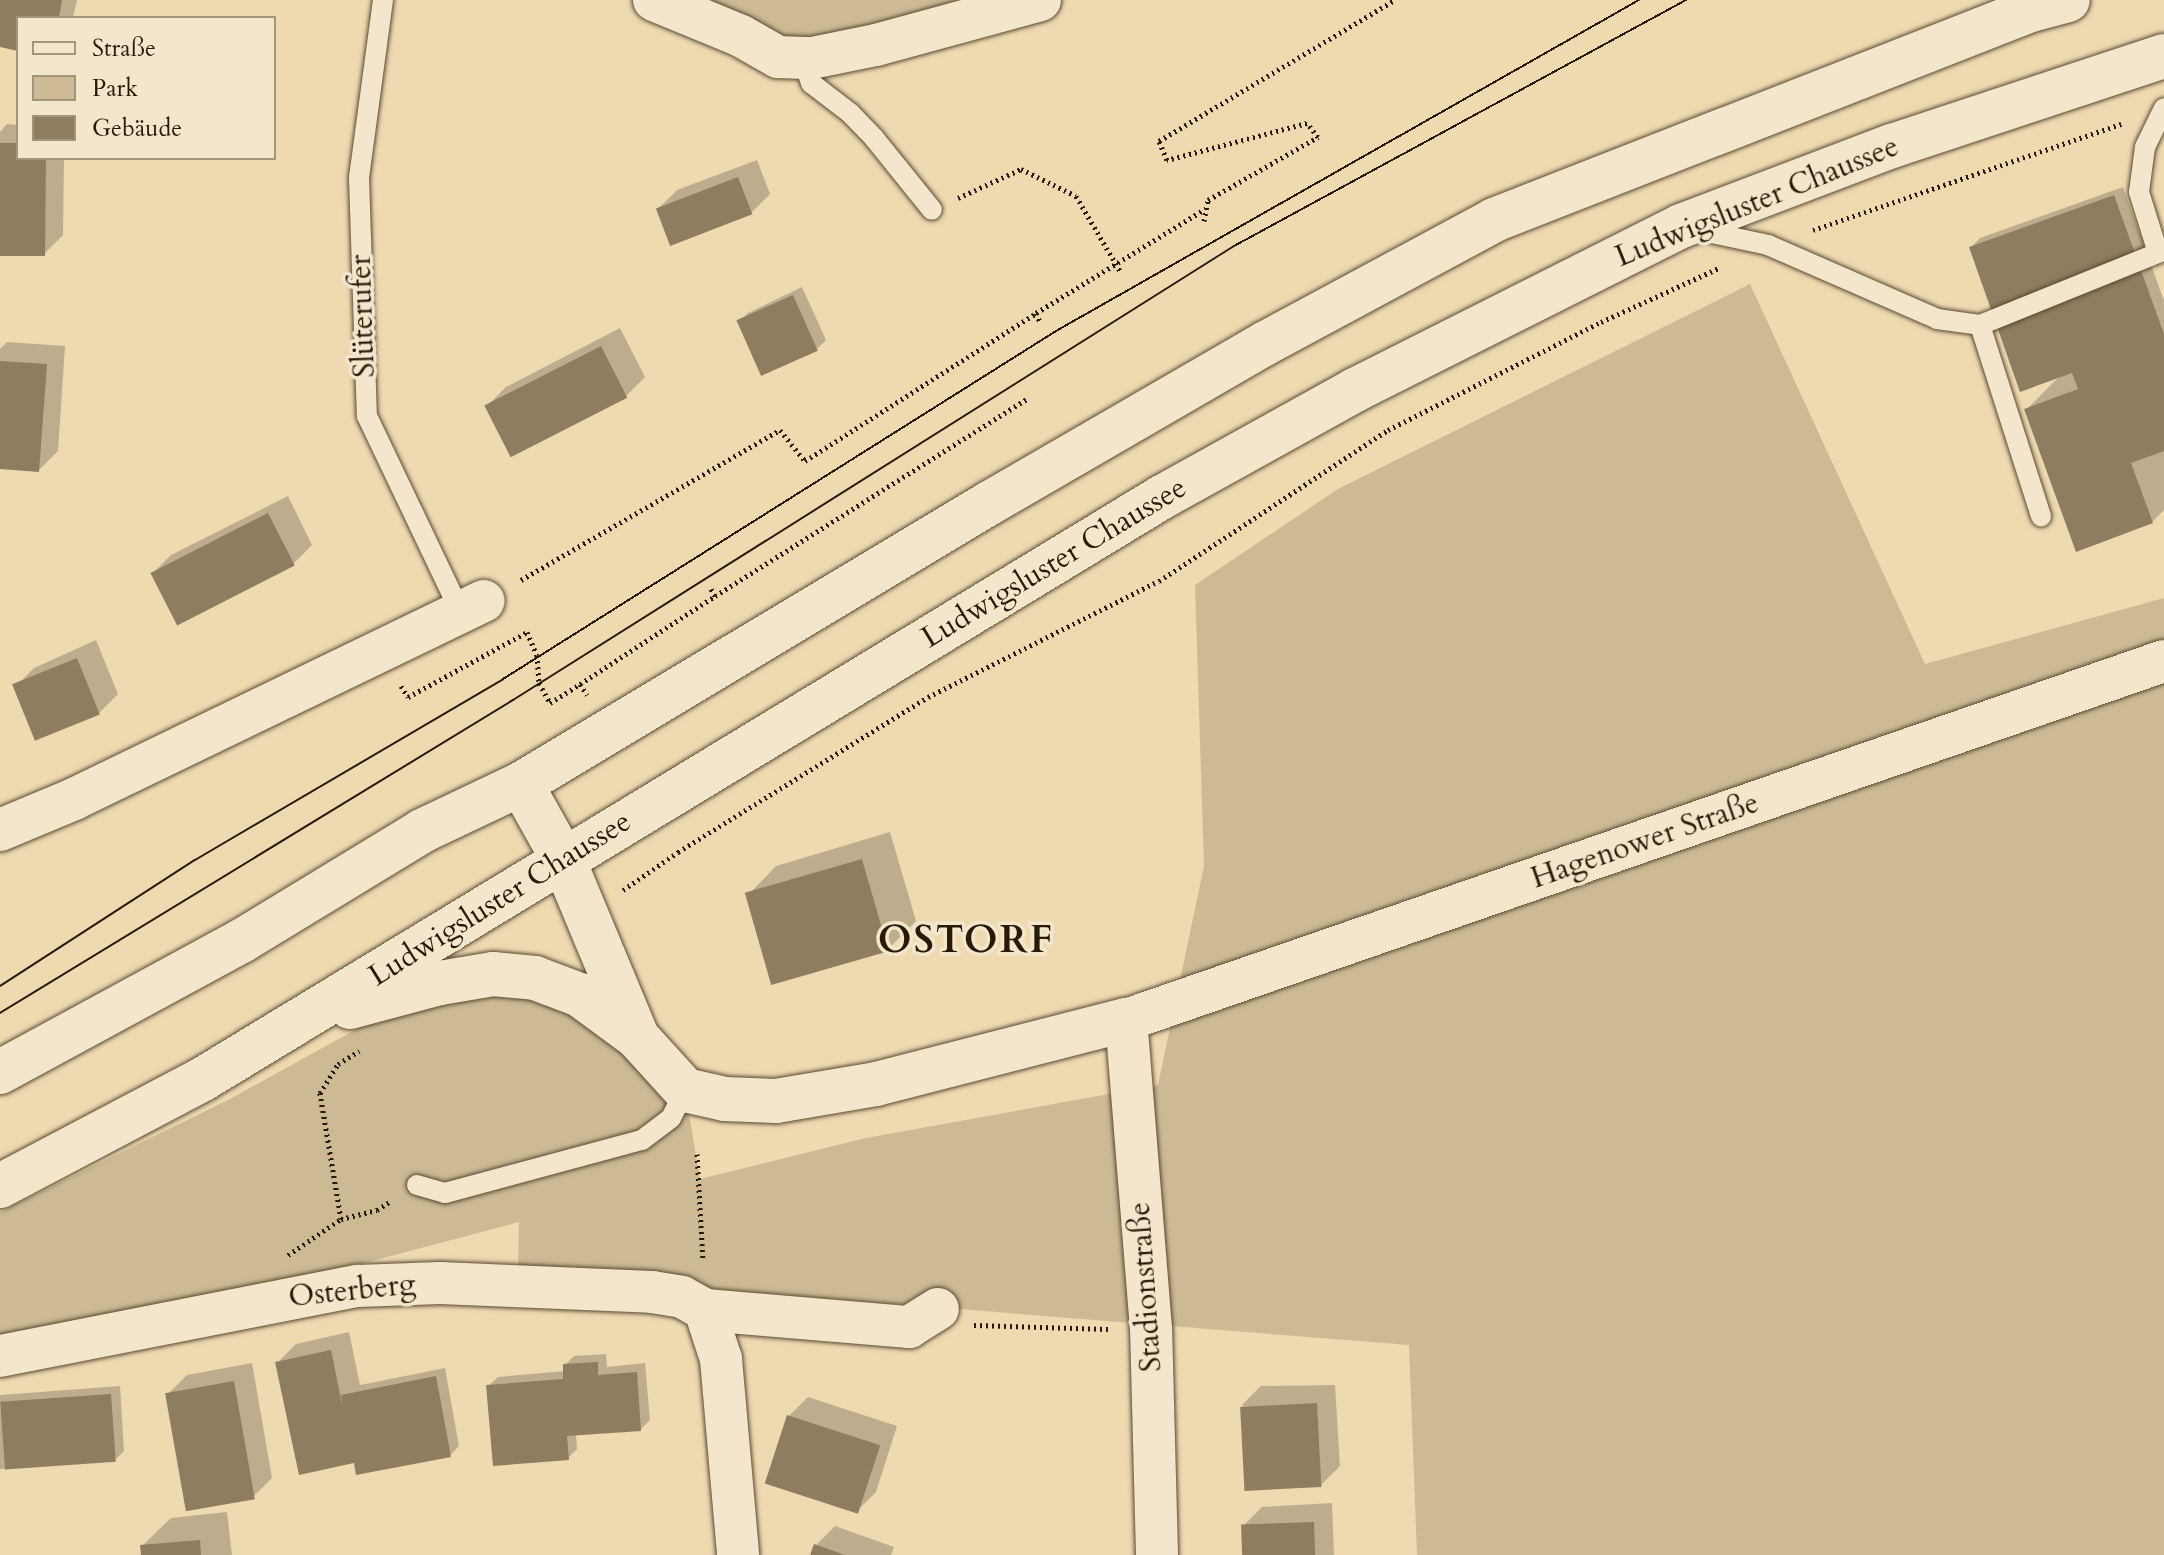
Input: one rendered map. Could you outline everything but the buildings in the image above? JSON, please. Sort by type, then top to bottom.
[{"type":"street","points":[[654,0],[741,36],[778,57],[802,58],[876,45],[1040,0]]},
{"type":"street","points":[[0,1072],[243,940],[422,831],[521,784],[988,504],[1266,343],[1494,220],[2047,3]]},
{"type":"street","name":"Ludwigsluster Chaussee","points":[[0,1186],[203,1079],[1162,497],[1355,390],[1681,226],[1892,146],[2164,56]]},
{"type":"street","points":[[0,830],[74,799],[472,607]]},
{"type":"street","name":"Hagenower Straße","points":[[1126,1020],[2164,661]]},
{"type":"street","points":[[521,784],[564,861],[637,1037]]},
{"type":"street","points":[[302,1020],[440,983],[493,974],[535,978],[580,995],[637,1037],[685,1090],[725,1099],[776,1101],[876,1084],[1126,1020]]},
{"type":"street","name":"Stadionstraße","points":[[1126,1020],[1151,1329],[1157,1555]]},
{"type":"street","name":"Osterberg","points":[[0,1356],[287,1297],[358,1286],[440,1283],[652,1292],[682,1297],[705,1310],[909,1327],[938,1309]]},
{"type":"street","points":[[705,1310],[721,1359],[738,1555]]},
{"type":"lane","name":"Slüterufer","points":[[383,0],[359,178],[367,416],[472,607]]},
{"type":"lane","points":[[802,58],[811,83],[850,113],[874,138],[932,210]]},
{"type":"lane","points":[[1681,226],[1768,245],[1937,319],[1980,325],[2161,261],[2139,192],[2145,147],[2163,109]]},
{"type":"lane","points":[[1980,325],[2041,516]]},
{"type":"lane","points":[[417,1185],[445,1193],[642,1140],[671,1118],[685,1090]]},
{"type":"path","points":[[1204,221],[1208,200],[1318,137],[1307,123],[1167,160],[1159,141],[1395,0]]},
{"type":"path","points":[[619,893],[678,852],[928,697],[1159,581],[1388,430],[1601,322],[1768,245],[2163,109]]},
{"type":"path","points":[[989,184],[1021,169],[1076,196],[1120,271]]},
{"type":"path","points":[[472,607],[780,430],[805,461],[1206,208]]},
{"type":"path","points":[[1036,313],[1040,322]]},
{"type":"path","points":[[512,641],[527,632],[537,655],[539,683],[550,703],[1027,399]]},
{"type":"path","points":[[710,587],[715,596]]},
{"type":"path","points":[[580,684],[589,699]]},
{"type":"path","points":[[341,1219],[320,1093],[338,1064],[364,1048]]},
{"type":"path","points":[[697,1154],[702,1245]]},
{"type":"path","points":[[287,1297],[282,1259],[341,1219],[377,1210],[417,1185]]},
{"type":"path","points":[[938,1309],[958,1324],[1101,1329]]},
{"type":"green space","points":[[654,0],[1040,0],[876,45],[741,36]]},
{"type":"green space","points":[[1750,284],[1925,664],[2164,598],[2164,1555],[1417,1555],[1409,1345],[518,1274],[519,1222],[368,1262],[0,1348],[0,1212],[228,1100],[440,983],[535,978],[685,1090],[700,1179],[866,1138],[1158,1085],[1204,866],[1195,585],[1338,489]]},
{"type":"tram line","points":[[0,986],[195,860],[503,679],[1056,331],[1639,0]]},
{"type":"tram line","points":[[0,1013],[513,700],[1234,246],[1686,0]]},
{"type":"district","name":"OSTORF","points":[[966,941]]}]
